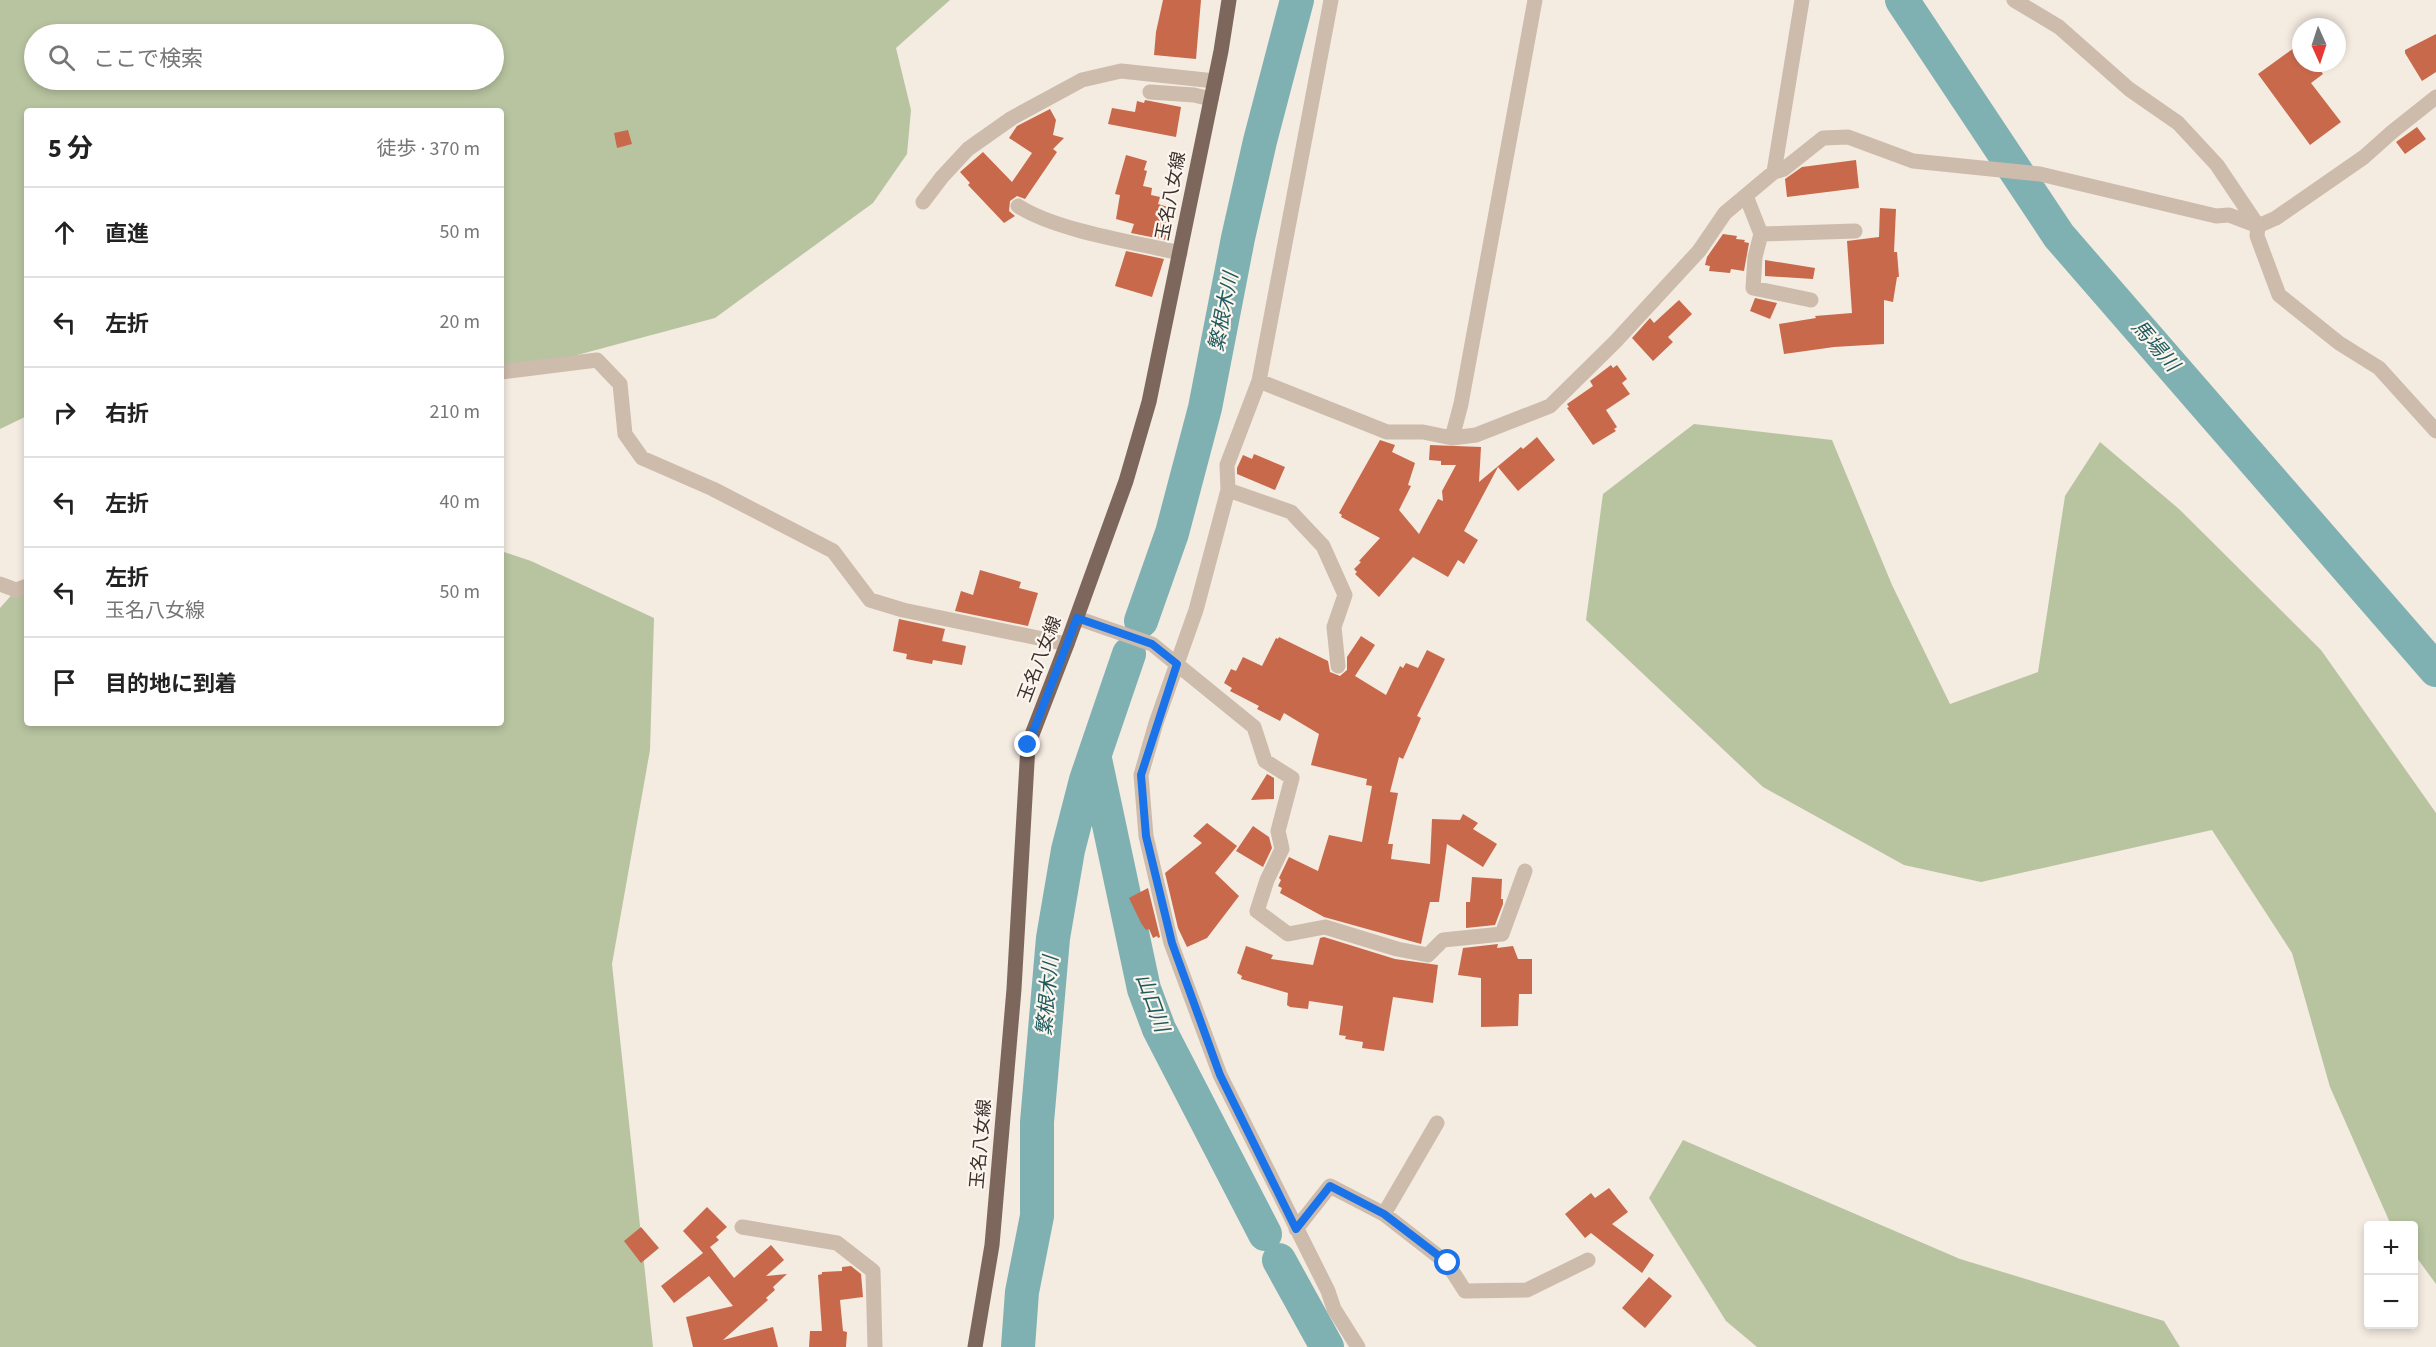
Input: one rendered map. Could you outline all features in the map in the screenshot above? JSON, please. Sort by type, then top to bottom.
[{"type":"main road","name":"玉名八女線","points":[[975,1347],[992,1245],[1009,1047],[1028,745],[1126,481],[1149,402],[1215,81],[1229,0]]},
{"type":"street","points":[[1331,0],[1259,381],[1227,465],[1228,490],[1196,610],[1141,775],[1146,836],[1172,943],[1220,1075],[1328,1291],[1334,1309],[1358,1347]]},
{"type":"street","points":[[1452,438],[1461,404],[1535,0]]},
{"type":"street","points":[[1774,172],[1802,0]]},
{"type":"street","points":[[2014,0],[2059,27],[2129,89],[2178,123],[2217,165],[2258,226],[2257,236],[2279,295],[2339,343],[2379,368],[2436,431]]},
{"type":"street","points":[[923,202],[968,149],[1012,118],[1082,80],[1121,71],[1215,81]]},
{"type":"street","points":[[1150,92],[1194,95],[1211,99]]},
{"type":"street","points":[[1259,381],[1386,432],[1423,432],[1452,438],[1476,435],[1550,406],[1615,342],[1699,251],[1725,213],[1774,172],[1784,169],[1823,138],[1848,137],[1913,161],[2040,174],[2216,216],[2229,215],[2258,226],[2276,218],[2364,157],[2391,132],[2436,97]]},
{"type":"street","points":[[1746,196],[1761,234],[1755,257],[1753,288],[1811,300]]},
{"type":"street","points":[[1018,206],[1032,214],[1099,235],[1180,253]]},
{"type":"street","points":[[1761,234],[1855,231]]},
{"type":"street","points":[[504,372],[597,360],[620,384],[625,434],[642,458],[713,489],[833,551],[870,600],[903,610],[1067,645]]},
{"type":"street","points":[[1228,490],[1291,512],[1323,546],[1345,595],[1334,627],[1338,666]]},
{"type":"street","points":[[0,584],[16,590],[24,587]]},
{"type":"street","points":[[1077,618],[1152,644],[1254,727],[1265,761],[1292,778],[1278,831],[1282,849],[1266,880],[1257,911],[1288,934],[1325,927],[1397,949],[1428,955],[1443,940],[1502,934],[1525,871]]},
{"type":"street","points":[[1384,1214],[1437,1124]]},
{"type":"street","points":[[1296,1229],[1330,1186],[1384,1214],[1448,1263],[1465,1291],[1527,1290],[1587,1260]]},
{"type":"street","points":[[742,1227],[837,1243],[873,1271],[875,1347]]},
{"type":"green space","points":[[0,0],[950,0],[896,48],[911,110],[907,154],[873,203],[715,318],[525,369],[504,372],[504,108],[24,108],[24,417],[0,429]]},
{"type":"green space","points":[[1694,424],[1832,440],[1892,585],[1950,704],[2038,672],[2065,496],[2100,442],[2179,509],[2321,650],[2436,813],[2436,1284],[2418,1259],[2418,1221],[2389,1221],[2330,1087],[2292,953],[2212,830],[1981,882],[1904,865],[1763,787],[1586,620],[1603,494]]},
{"type":"green space","points":[[504,552],[531,561],[654,618],[650,750],[612,964],[653,1347],[0,1347],[0,608],[16,590],[24,587],[24,726],[504,726]]},
{"type":"green space","points":[[1683,1140],[1960,1259],[2164,1321],[2180,1347],[1757,1347],[1726,1321],[1649,1198]]},
{"type":"building","points":[[1163,0],[1201,0],[1196,59],[1154,55]]},
{"type":"building","points":[[2436,34],[2436,72],[2422,81],[2405,50]]},
{"type":"building","points":[[2292,49],[2292,72],[2322,72],[2323,74],[2311,83],[2341,122],[2310,145],[2258,74]]},
{"type":"building","points":[[1145,100],[1181,107],[1176,137],[1108,124],[1112,108],[1135,112],[1137,101],[1144,103]]},
{"type":"building","points":[[1050,109],[1056,120],[1053,135],[1064,138],[1053,149],[1057,152],[1025,199],[1017,196],[1010,201],[1009,211],[1015,216],[1004,223],[968,185],[970,183],[960,172],[983,152],[1012,182],[1032,153],[1009,138],[1017,126]]},
{"type":"building","points":[[2417,127],[2426,139],[2405,154],[2396,142]]},
{"type":"building","points":[[628,130],[632,144],[617,148],[614,133]]},
{"type":"building","points":[[1126,155],[1147,161],[1143,186],[1152,188],[1151,195],[1160,197],[1158,204],[1168,207],[1166,217],[1171,218],[1166,240],[1131,233],[1134,224],[1116,219],[1120,195],[1115,194]]},
{"type":"building","points":[[1856,160],[1859,188],[1787,197],[1785,179],[1802,167]]},
{"type":"building","points":[[1880,208],[1896,209],[1894,252],[1897,252],[1899,277],[1897,277],[1893,302],[1884,300],[1884,344],[1834,347],[1784,354],[1779,324],[1816,318],[1815,316],[1852,313],[1847,241],[1879,237]]},
{"type":"building","points":[[1723,234],[1737,236],[1736,239],[1749,243],[1744,271],[1731,269],[1730,273],[1709,271],[1710,266],[1705,265],[1707,257]]},
{"type":"building","points":[[1126,251],[1164,259],[1152,297],[1115,286]]},
{"type":"building","points":[[1765,260],[1815,268],[1813,279],[1765,276]]},
{"type":"building","points":[[1755,298],[1777,303],[1770,319],[1750,311]]},
{"type":"building","points":[[1679,300],[1692,314],[1668,337],[1673,342],[1653,361],[1632,338],[1650,318],[1654,323]]},
{"type":"building","points":[[1611,365],[1613,368],[1617,365],[1627,379],[1622,383],[1630,394],[1606,410],[1617,427],[1614,429],[1616,431],[1593,445],[1567,408],[1569,407],[1567,404],[1593,386],[1590,381]]},
{"type":"building","points":[[1537,437],[1555,460],[1518,491],[1498,467],[1464,531],[1478,540],[1464,564],[1458,560],[1448,577],[1413,557],[1379,597],[1355,574],[1357,572],[1354,569],[1361,562],[1359,561],[1380,538],[1341,517],[1339,513],[1380,440],[1395,445],[1392,452],[1415,463],[1408,485],[1411,486],[1399,510],[1419,534],[1438,499],[1443,501],[1442,491],[1456,465],[1441,465],[1441,461],[1429,460],[1430,445],[1481,447],[1479,482],[1521,447],[1523,449]]},
{"type":"building","points":[[1254,454],[1285,467],[1275,490],[1237,474],[1237,468],[1243,455],[1252,459]]},
{"type":"building","points":[[980,570],[1021,582],[1019,588],[1038,593],[1028,626],[955,611],[961,591],[973,595]]},
{"type":"building","points":[[899,619],[945,629],[942,641],[966,646],[962,665],[933,660],[932,664],[906,659],[907,654],[893,651]]},
{"type":"building","points":[[1361,636],[1375,645],[1355,676],[1386,695],[1400,666],[1403,668],[1406,663],[1418,668],[1427,650],[1445,659],[1417,716],[1421,718],[1403,759],[1399,757],[1390,792],[1398,793],[1388,844],[1393,844],[1391,859],[1430,864],[1432,819],[1460,820],[1463,814],[1478,823],[1473,829],[1497,844],[1483,867],[1447,844],[1439,902],[1430,902],[1421,944],[1324,917],[1280,893],[1282,888],[1278,886],[1281,880],[1279,878],[1289,857],[1318,871],[1329,835],[1362,842],[1372,786],[1366,785],[1367,779],[1311,765],[1319,734],[1284,713],[1280,721],[1257,709],[1259,706],[1230,691],[1232,688],[1224,683],[1231,669],[1236,671],[1243,657],[1262,666],[1276,638],[1279,637],[1328,661],[1330,672],[1340,676],[1347,670],[1347,657]]},
{"type":"building","points":[[1267,774],[1274,778],[1274,799],[1251,800]]},
{"type":"building","points":[[1207,823],[1237,846],[1215,873],[1239,896],[1207,938],[1187,947],[1178,928],[1165,873],[1202,843],[1193,836]]},
{"type":"building","points":[[1253,826],[1269,837],[1272,848],[1263,867],[1236,851]]},
{"type":"building","points":[[1472,877],[1502,879],[1503,904],[1495,925],[1466,928],[1466,902],[1470,902]]},
{"type":"building","points":[[1148,888],[1160,937],[1158,938],[1157,936],[1153,938],[1149,929],[1146,930],[1129,898]]},
{"type":"building","points":[[1324,937],[1395,959],[1438,965],[1433,1003],[1393,997],[1384,1051],[1362,1048],[1363,1042],[1345,1039],[1346,1036],[1339,1035],[1343,1006],[1309,1001],[1308,1009],[1290,1007],[1287,1005],[1288,993],[1241,979],[1242,976],[1237,973],[1246,946],[1273,955],[1271,959],[1313,965],[1320,938]]},
{"type":"building","points":[[1498,944],[1497,948],[1513,946],[1518,959],[1532,959],[1532,994],[1519,994],[1518,1026],[1481,1027],[1481,978],[1458,975],[1463,948]]},
{"type":"building","points":[[1609,1188],[1628,1212],[1612,1224],[1654,1255],[1642,1273],[1591,1233],[1585,1238],[1565,1214],[1591,1193],[1595,1198]]},
{"type":"building","points":[[707,1207],[727,1227],[716,1237],[719,1240],[710,1247],[734,1278],[771,1245],[784,1260],[766,1276],[787,1274],[773,1287],[775,1290],[766,1298],[768,1300],[723,1340],[773,1327],[778,1347],[693,1347],[686,1317],[733,1306],[709,1276],[674,1303],[661,1286],[703,1253],[683,1231]]},
{"type":"building","points":[[641,1227],[659,1248],[641,1263],[624,1241]]},
{"type":"building","points":[[851,1266],[861,1274],[863,1297],[840,1300],[843,1331],[847,1332],[846,1347],[809,1347],[810,1331],[822,1331],[818,1275],[822,1272],[842,1271],[842,1267]]},
{"type":"building","points":[[1649,1277],[1672,1296],[1645,1328],[1622,1308]]},
{"type":"waterway","name":"繁根木川","points":[[1141,621],[1172,533],[1205,408],[1238,238],[1260,141],[1297,0]]},
{"type":"waterway","name":"馬場川","points":[[1902,0],[2059,236],[2436,670]]},
{"type":"waterway","name":"繁根木川","points":[[1018,1347],[1022,1292],[1037,1216],[1037,1122],[1053,938],[1068,850],[1086,780],[1129,654]]},
{"type":"waterway","name":"山口川","points":[[1095,759],[1144,989],[1159,1029],[1265,1234]]},
{"type":"waterway","name":"山口川","points":[[1279,1260],[1327,1347]]},
{"type":"route","points":[[1028,745],[1077,618],[1152,644],[1177,664],[1141,775],[1146,836],[1155,881],[1172,943],[1220,1075],[1296,1229],[1330,1186],[1384,1214],[1448,1263]]}]
